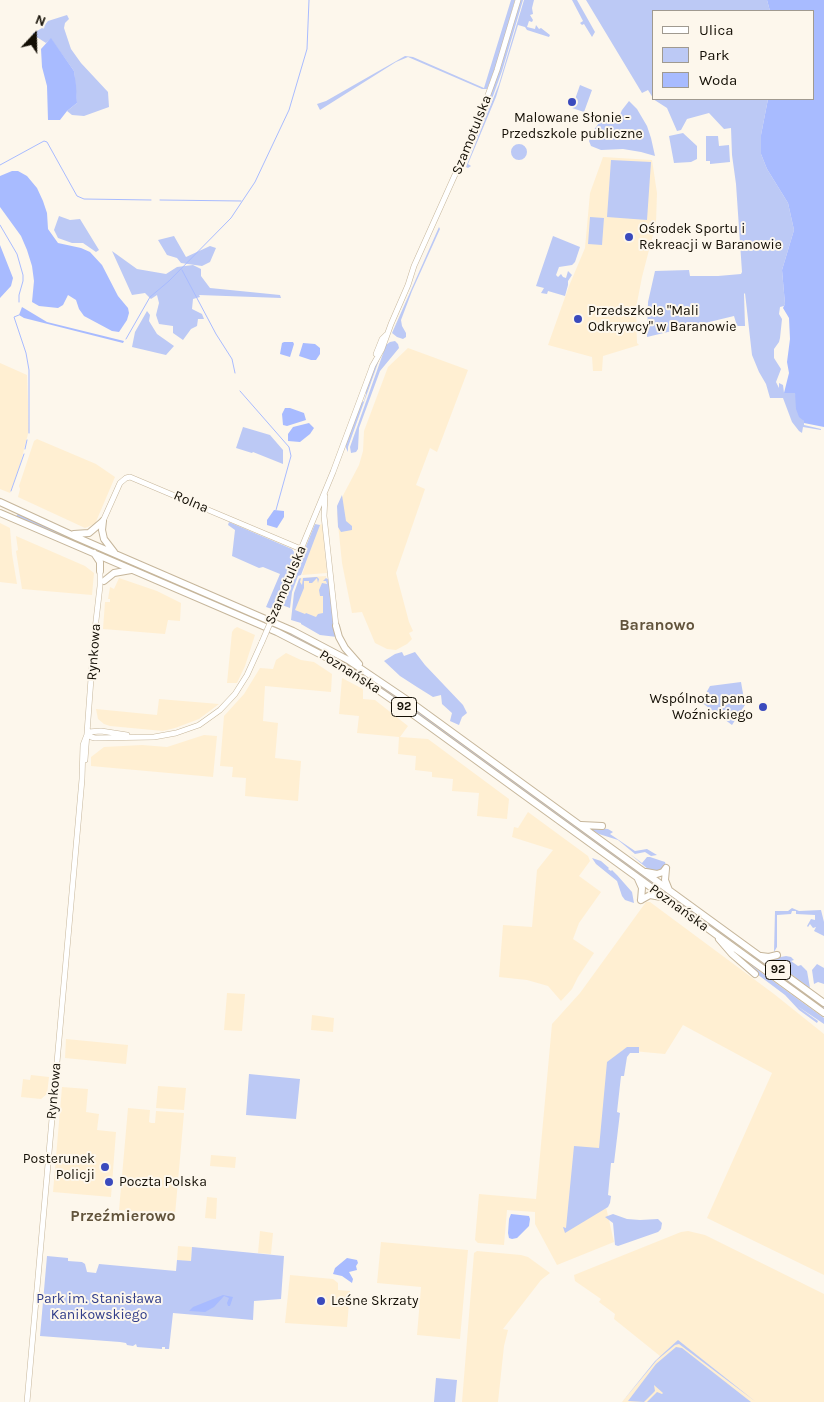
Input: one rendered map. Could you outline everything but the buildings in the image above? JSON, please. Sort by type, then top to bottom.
[{"type":"main road","name":"Poznańska","points":[[0,502],[293,631],[336,653],[375,678],[757,955]]},
{"type":"main road","name":"Poznańska","points":[[0,512],[276,632],[339,664],[390,698],[824,1013]]},
{"type":"main road","points":[[66,532],[76,535],[86,534],[95,530],[103,521]]},
{"type":"main road","points":[[103,521],[102,532],[106,542],[112,550],[124,558]]},
{"type":"main road","points":[[93,552],[100,562],[100,571]]},
{"type":"main road","points":[[102,584],[114,573],[132,570]]},
{"type":"main road","points":[[336,626],[347,652],[375,678]]},
{"type":"main road","points":[[576,823],[587,826],[602,826]]},
{"type":"main road","points":[[640,870],[656,874],[666,868],[665,882],[670,891]]},
{"type":"main road","points":[[636,876],[641,886],[641,900],[645,896],[653,895],[670,901]]},
{"type":"main road","points":[[716,934],[730,953],[755,974]]},
{"type":"main road","points":[[757,955],[766,957],[777,955]]},
{"type":"main road","name":"92","points":[[757,955],[824,1003]]},
{"type":"main road","points":[[813,987],[817,998]]},
{"type":"street","name":"Szamotulska","points":[[95,738],[154,737],[176,734],[193,727],[215,714],[229,701],[242,684],[262,642],[328,486],[382,339],[386,335],[404,286],[481,116],[518,0]]},
{"type":"street","name":"Rolna","points":[[103,521],[120,483],[130,477],[301,549]]},
{"type":"street","points":[[328,486],[324,516],[336,626]]},
{"type":"street","name":"Rynkowa","points":[[82,779],[88,732],[94,636],[102,584],[100,571]]},
{"type":"street","points":[[89,718],[91,725],[101,731]]},
{"type":"street","name":"Szamotulska","points":[[88,732],[101,731],[134,737]]},
{"type":"street","points":[[86,755],[90,744],[95,738],[90,736],[88,732]]},
{"type":"street","name":"Rynkowa","points":[[27,1402],[84,741],[88,732]]},
{"type":"shaded area","points":[[603,157],[652,160],[657,193],[656,223],[636,308],[637,343],[639,345],[603,356],[602,371],[593,371],[592,357],[548,345],[585,248],[590,193]]},
{"type":"shaded area","points":[[408,348],[468,370],[437,452],[430,448],[416,485],[425,489],[396,573],[413,631],[409,633],[412,639],[396,650],[387,649],[375,643],[362,612],[352,613],[342,563],[337,514],[339,503],[359,465],[363,451],[364,431],[388,367]]},
{"type":"shaded area","points":[[0,363],[27,375],[29,430],[10,493],[0,489]]},
{"type":"shaded area","points":[[37,439],[96,464],[115,477],[95,524],[85,528],[18,497],[19,486],[34,441]]},
{"type":"shaded area","points":[[0,523],[10,528],[17,584],[0,582]]},
{"type":"shaded area","points":[[322,524],[327,573],[302,575],[308,552],[319,525]]},
{"type":"shaded area","points":[[16,536],[85,566],[94,573],[92,595],[22,589],[16,551],[18,550]]},
{"type":"shaded area","points":[[326,576],[328,623],[292,616],[299,578]]},
{"type":"shaded area","points":[[119,578],[157,591],[181,603],[180,621],[168,620],[165,634],[103,629],[105,602],[110,602],[110,599],[108,599],[110,587],[114,589]]},
{"type":"shaded area","points":[[237,627],[255,635],[245,666],[237,683],[227,683],[232,632]]},
{"type":"shaded area","points":[[286,653],[301,660],[314,662],[332,674],[331,692],[265,686],[263,721],[278,723],[275,758],[301,761],[298,801],[245,796],[246,778],[232,777],[233,767],[220,766],[224,716],[244,694],[260,668],[273,669],[276,660]]},
{"type":"shaded area","points":[[342,678],[363,689],[363,699],[375,700],[408,726],[400,737],[428,739],[509,799],[507,819],[477,816],[479,793],[452,791],[453,779],[432,777],[432,772],[415,770],[416,756],[398,754],[399,737],[357,733],[359,716],[339,714]]},
{"type":"shaded area","points":[[159,699],[219,704],[199,719],[163,731],[110,726],[98,719],[96,709],[157,715]]},
{"type":"shaded area","points":[[204,735],[217,736],[213,777],[91,766],[91,757],[104,747],[142,745],[167,747]]},
{"type":"shaded area","points":[[528,812],[588,856],[590,861],[579,876],[601,892],[579,923],[573,939],[594,953],[572,989],[561,1001],[548,986],[527,980],[499,977],[503,925],[532,927],[537,870],[553,850],[512,837],[514,827],[518,828]]},
{"type":"shaded area","points":[[646,902],[650,902],[774,994],[824,1034],[824,1275],[707,1218],[772,1073],[683,1025],[665,1054],[622,1050],[606,1207],[614,1242],[557,1265],[535,1224],[535,1212],[507,1210],[504,1245],[478,1243],[475,1240],[479,1194],[536,1199],[552,1024],[580,993]]},
{"type":"shaded area","points":[[227,993],[245,994],[242,1031],[224,1030]]},
{"type":"shaded area","points":[[312,1015],[334,1018],[333,1032],[311,1030]]},
{"type":"shaded area","points":[[66,1039],[128,1045],[126,1064],[65,1058]]},
{"type":"shaded area","points":[[31,1075],[49,1077],[47,1094],[41,1099],[21,1097],[23,1079],[30,1080]]},
{"type":"shaded area","points":[[158,1086],[186,1088],[184,1110],[156,1108]]},
{"type":"shaded area","points":[[62,1087],[88,1089],[86,1112],[99,1114],[97,1130],[116,1132],[111,1197],[53,1192]]},
{"type":"shaded area","points":[[128,1108],[150,1110],[149,1122],[151,1123],[155,1123],[156,1111],[184,1113],[175,1215],[119,1210]]},
{"type":"shaded area","points":[[211,1155],[236,1157],[235,1168],[210,1166]]},
{"type":"shaded area","points":[[207,1197],[217,1198],[216,1219],[205,1218]]},
{"type":"shaded area","points":[[260,1231],[273,1233],[271,1254],[258,1253]]},
{"type":"shaded area","points":[[688,1231],[705,1235],[824,1294],[824,1402],[622,1402],[660,1356],[614,1319],[615,1314],[599,1302],[601,1299],[575,1281],[574,1275],[681,1232]]},
{"type":"shaded area","points":[[381,1242],[468,1250],[460,1339],[417,1335],[421,1287],[377,1283]]},
{"type":"shaded area","points":[[178,1246],[192,1247],[191,1262],[177,1260]]},
{"type":"shaded area","points":[[477,1251],[528,1257],[550,1273],[541,1280],[503,1329],[508,1330],[504,1346],[498,1402],[462,1402],[474,1253]]},
{"type":"shaded area","points":[[290,1275],[333,1279],[338,1283],[338,1290],[350,1291],[347,1327],[285,1323]]},
{"type":"green space","points":[[511,0],[515,0],[497,63],[487,89],[482,89],[408,57],[396,62],[320,110],[317,104],[326,101],[405,56],[413,57],[484,88]]},
{"type":"green space","points":[[520,0],[523,0],[502,71],[465,166],[463,162],[472,142]]},
{"type":"green space","points":[[524,0],[534,0],[533,14],[530,15],[533,20],[532,22],[529,21],[527,27],[535,29],[536,25],[539,29],[541,28],[550,35],[549,37],[518,25],[496,97],[468,164],[471,166],[468,168],[466,167],[499,84]]},
{"type":"green space","points":[[572,0],[577,0],[595,32],[592,37],[584,24],[580,23],[583,21]]},
{"type":"green space","points":[[586,0],[767,0],[770,10],[652,10],[652,96],[648,90],[642,93]]},
{"type":"green space","points":[[67,15],[69,19],[65,23],[64,28],[71,49],[81,63],[108,92],[109,107],[84,116],[72,115],[67,111],[77,103],[74,71],[51,39],[46,43],[32,34],[42,28],[48,21]]},
{"type":"green space","points":[[580,85],[592,90],[584,112],[572,108]]},
{"type":"green space","points":[[655,100],[768,100],[761,135],[761,154],[767,169],[788,203],[794,230],[782,270],[785,304],[780,307],[779,314],[782,319],[780,338],[774,349],[774,358],[781,369],[776,382],[779,388],[779,383],[783,385],[784,393],[795,393],[804,425],[821,430],[803,427],[802,433],[792,422],[783,398],[770,398],[766,384],[752,355],[745,293],[745,326],[737,326],[734,316],[647,337],[648,302],[655,271],[689,270],[690,276],[718,276],[741,274],[742,272],[731,128],[724,129],[709,113],[687,119],[681,130],[677,131],[667,108]]},
{"type":"green space","points":[[629,101],[637,109],[647,126],[655,156],[623,149],[601,150],[591,146],[589,141],[593,131],[602,119],[611,116],[618,119]]},
{"type":"green space","points":[[683,133],[697,146],[697,159],[691,162],[674,163],[669,136]]},
{"type":"green space","points":[[706,136],[718,136],[719,146],[729,145],[730,162],[710,164],[710,161],[706,161]]},
{"type":"green space","points":[[516,144],[522,144],[527,149],[525,158],[516,160],[511,155],[511,149]]},
{"type":"green space","points":[[611,160],[651,162],[647,220],[607,217]]},
{"type":"green space","points":[[59,216],[70,220],[80,219],[99,250],[96,252],[83,243],[72,243],[58,238],[54,230]]},
{"type":"green space","points":[[590,217],[604,218],[602,245],[588,244]]},
{"type":"green space","points":[[439,227],[440,229],[401,320],[406,337],[403,339],[397,337],[392,333]]},
{"type":"green space","points":[[174,236],[186,257],[210,246],[216,248],[210,262],[202,266],[181,263],[177,258],[167,255],[158,240]]},
{"type":"green space","points":[[553,236],[580,247],[575,262],[572,265],[559,267],[556,275],[558,277],[561,274],[566,278],[568,271],[572,275],[568,281],[565,296],[548,291],[547,294],[541,293],[544,288],[536,286]]},
{"type":"green space","points":[[112,251],[137,269],[166,274],[177,267],[193,265],[201,269],[201,276],[210,288],[280,295],[281,298],[199,295],[200,297],[193,299],[192,309],[202,314],[204,319],[198,319],[197,326],[191,329],[183,340],[173,333],[173,326],[159,324],[156,315],[159,303],[157,295],[151,299],[145,293],[132,295]]},
{"type":"green space","points":[[147,311],[150,315],[149,321],[157,334],[174,346],[166,355],[132,347],[135,332]]},
{"type":"green space","points":[[395,341],[399,348],[380,371],[359,428],[358,449],[356,452],[351,453],[350,447],[386,345]]},
{"type":"green space","points":[[384,346],[348,447],[348,452],[346,444]]},
{"type":"green space","points":[[243,427],[270,435],[283,450],[283,464],[253,452],[236,448]]},
{"type":"green space","points":[[342,495],[346,521],[352,526],[352,530],[341,532],[338,527],[337,506]]},
{"type":"green space","points":[[18,513],[268,622],[267,624],[16,517]]},
{"type":"green space","points":[[229,522],[292,549],[294,552],[292,562],[272,609],[266,607],[280,574],[263,567],[259,568],[232,556],[235,530],[228,525]]},
{"type":"green space","points":[[315,524],[320,525],[301,575],[298,576],[292,592],[290,608],[282,605]]},
{"type":"green space","points":[[317,577],[319,579],[318,583],[317,578],[312,583],[304,581],[304,588],[295,610],[316,617],[318,614],[323,613],[323,596],[320,596],[319,590],[322,583],[327,584],[326,581],[323,581],[326,578],[329,580],[337,637],[320,635],[301,623],[291,620],[294,593],[299,579],[301,578],[300,582],[302,585],[303,578]]},
{"type":"green space","points":[[274,624],[321,647],[371,677],[740,945],[740,947],[373,683],[331,657],[273,627]]},
{"type":"green space","points":[[402,652],[404,656],[415,652],[463,705],[467,713],[462,717],[459,725],[450,721],[452,713],[442,704],[441,695],[433,697],[400,676],[384,661]]},
{"type":"green space","points":[[741,682],[745,705],[732,725],[701,702],[710,686]]},
{"type":"green space","points":[[593,828],[608,829],[613,832],[610,834],[635,851],[647,849],[657,855],[651,856],[645,852],[635,854],[618,840],[599,834],[592,830]]},
{"type":"green space","points":[[630,854],[642,863],[647,857],[650,857],[665,862],[666,866],[660,871],[649,870]]},
{"type":"green space","points":[[592,858],[601,861],[617,875],[632,892],[634,903],[625,900],[617,881],[596,864]]},
{"type":"green space","points":[[792,908],[799,911],[821,910],[824,922],[824,936],[814,931],[816,927],[813,928],[810,924],[807,926],[811,919],[815,920],[815,915],[796,914],[796,911],[792,911],[791,914],[777,915],[777,947],[774,952],[775,911],[788,911]]},
{"type":"green space","points":[[736,954],[824,1018],[824,1024],[797,1006],[818,1021],[817,1023],[799,1010],[785,995],[749,968]]},
{"type":"green space","points":[[752,954],[824,1006],[824,1010],[750,956]]},
{"type":"green space","points":[[791,957],[794,960],[791,961],[798,966],[801,965],[807,971],[810,988],[770,959]]},
{"type":"green space","points":[[817,964],[824,968],[824,984],[818,982],[814,984],[812,970]]},
{"type":"green space","points":[[627,1047],[639,1047],[639,1053],[630,1053],[627,1057],[624,1076],[621,1076],[617,1112],[620,1113],[614,1163],[611,1163],[608,1195],[611,1196],[610,1203],[608,1207],[565,1233],[563,1227],[566,1228],[574,1146],[599,1148],[607,1062]]},
{"type":"green space","points":[[249,1074],[300,1079],[296,1119],[246,1115]]},
{"type":"green space","points":[[613,1214],[627,1219],[658,1219],[662,1223],[661,1229],[658,1232],[618,1246],[615,1245],[613,1223],[605,1217]]},
{"type":"green space","name":"Park im. Stanisława Kanikowskiego","points":[[192,1247],[284,1256],[281,1299],[254,1301],[253,1320],[173,1313],[169,1349],[165,1349],[165,1347],[162,1347],[162,1349],[137,1347],[136,1344],[133,1346],[120,1342],[40,1336],[47,1256],[68,1258],[68,1261],[82,1262],[85,1264],[87,1272],[96,1273],[99,1264],[176,1271],[177,1260],[191,1261]]},
{"type":"green space","points":[[678,1340],[756,1402],[679,1344],[675,1345],[657,1360],[622,1402],[655,1361]]},
{"type":"green space","points":[[676,1347],[682,1348],[751,1402],[647,1402],[657,1392],[663,1393],[654,1385],[655,1391],[644,1402],[628,1401],[656,1364]]},
{"type":"green space","points":[[436,1378],[457,1380],[455,1402],[434,1402]]},
{"type":"water","points":[[767,0],[824,0],[824,427],[804,423],[796,409],[795,393],[784,393],[789,373],[787,362],[790,339],[789,318],[783,308],[785,304],[782,270],[794,230],[788,203],[767,169],[761,154],[761,135],[768,100],[814,100],[814,10],[770,10]]},
{"type":"water","points":[[51,38],[74,71],[76,85],[77,103],[60,120],[48,120],[47,86],[42,67],[41,49]]},
{"type":"water","points":[[12,171],[18,171],[27,176],[37,188],[47,213],[48,229],[58,243],[90,252],[102,265],[118,296],[128,308],[127,320],[119,332],[112,331],[84,316],[76,300],[68,295],[63,305],[58,308],[39,306],[32,302],[34,281],[27,250],[21,236],[0,207],[0,176]]},
{"type":"water","points":[[0,245],[13,278],[11,286],[0,298]]},
{"type":"water","points":[[22,307],[47,322],[124,341],[123,343],[24,318],[19,315]]},
{"type":"water","points":[[293,342],[294,344],[290,357],[280,354],[282,343]]},
{"type":"water","points":[[303,343],[315,344],[320,348],[320,354],[316,360],[299,356]]},
{"type":"water","points":[[285,408],[304,413],[306,420],[287,426],[283,425],[282,414]]},
{"type":"water","points":[[309,423],[314,428],[310,434],[300,442],[288,441],[288,434],[293,427]]},
{"type":"water","points":[[274,510],[284,511],[284,517],[277,528],[267,525],[267,520]]},
{"type":"water","points":[[511,1214],[529,1216],[530,1219],[529,1226],[517,1238],[512,1239],[509,1238],[508,1233]]},
{"type":"water","points":[[347,1258],[357,1260],[358,1263],[356,1266],[357,1270],[349,1272],[353,1279],[352,1283],[342,1276],[333,1274],[335,1268]]},
{"type":"water","points":[[223,1295],[233,1297],[230,1306],[227,1303],[229,1298],[224,1296],[214,1307],[205,1312],[189,1311],[193,1307]]},
{"type":"waterway","points":[[126,339],[150,297],[169,281],[231,218],[255,182],[289,110],[307,49],[309,0]]},
{"type":"waterway","points":[[0,165],[44,141],[47,142],[77,196],[84,199],[151,200]]},
{"type":"waterway","points":[[160,200],[241,201]]},
{"type":"waterway","points":[[0,225],[17,254],[23,275],[19,302]]},
{"type":"waterway","points":[[182,270],[216,334],[232,359],[235,373]]},
{"type":"waterway","points":[[19,315],[14,317],[26,353],[29,370],[29,433]]},
{"type":"waterway","points":[[240,391],[289,447],[291,456],[276,510]]},
{"type":"waterway","points":[[25,449],[27,440]]},
{"type":"waterway","points":[[11,491],[24,454]]},
{"type":"place","name":"Malowane Słonie - Przedszkole publiczne","points":[[572,102]]},
{"type":"place","name":"Ośrodek Sportu i Rekreacji w Baranowie","points":[[629,237]]},
{"type":"place","name":"Przedszkole \"Mali Odkrywcy\" w Baranowie","points":[[578,319]]},
{"type":"place","name":"Wspólnota pana Woźnickiego","points":[[763,707]]},
{"type":"place","name":"Posterunek Policji","points":[[105,1167]]},
{"type":"place","name":"Poczta Polska","points":[[109,1182]]},
{"type":"place","name":"Leśne Skrzaty","points":[[321,1301]]},
{"type":"district","name":"Baranowo","points":[[657,625]]},
{"type":"district","name":"Przeźmierowo","points":[[123,1216]]}]
